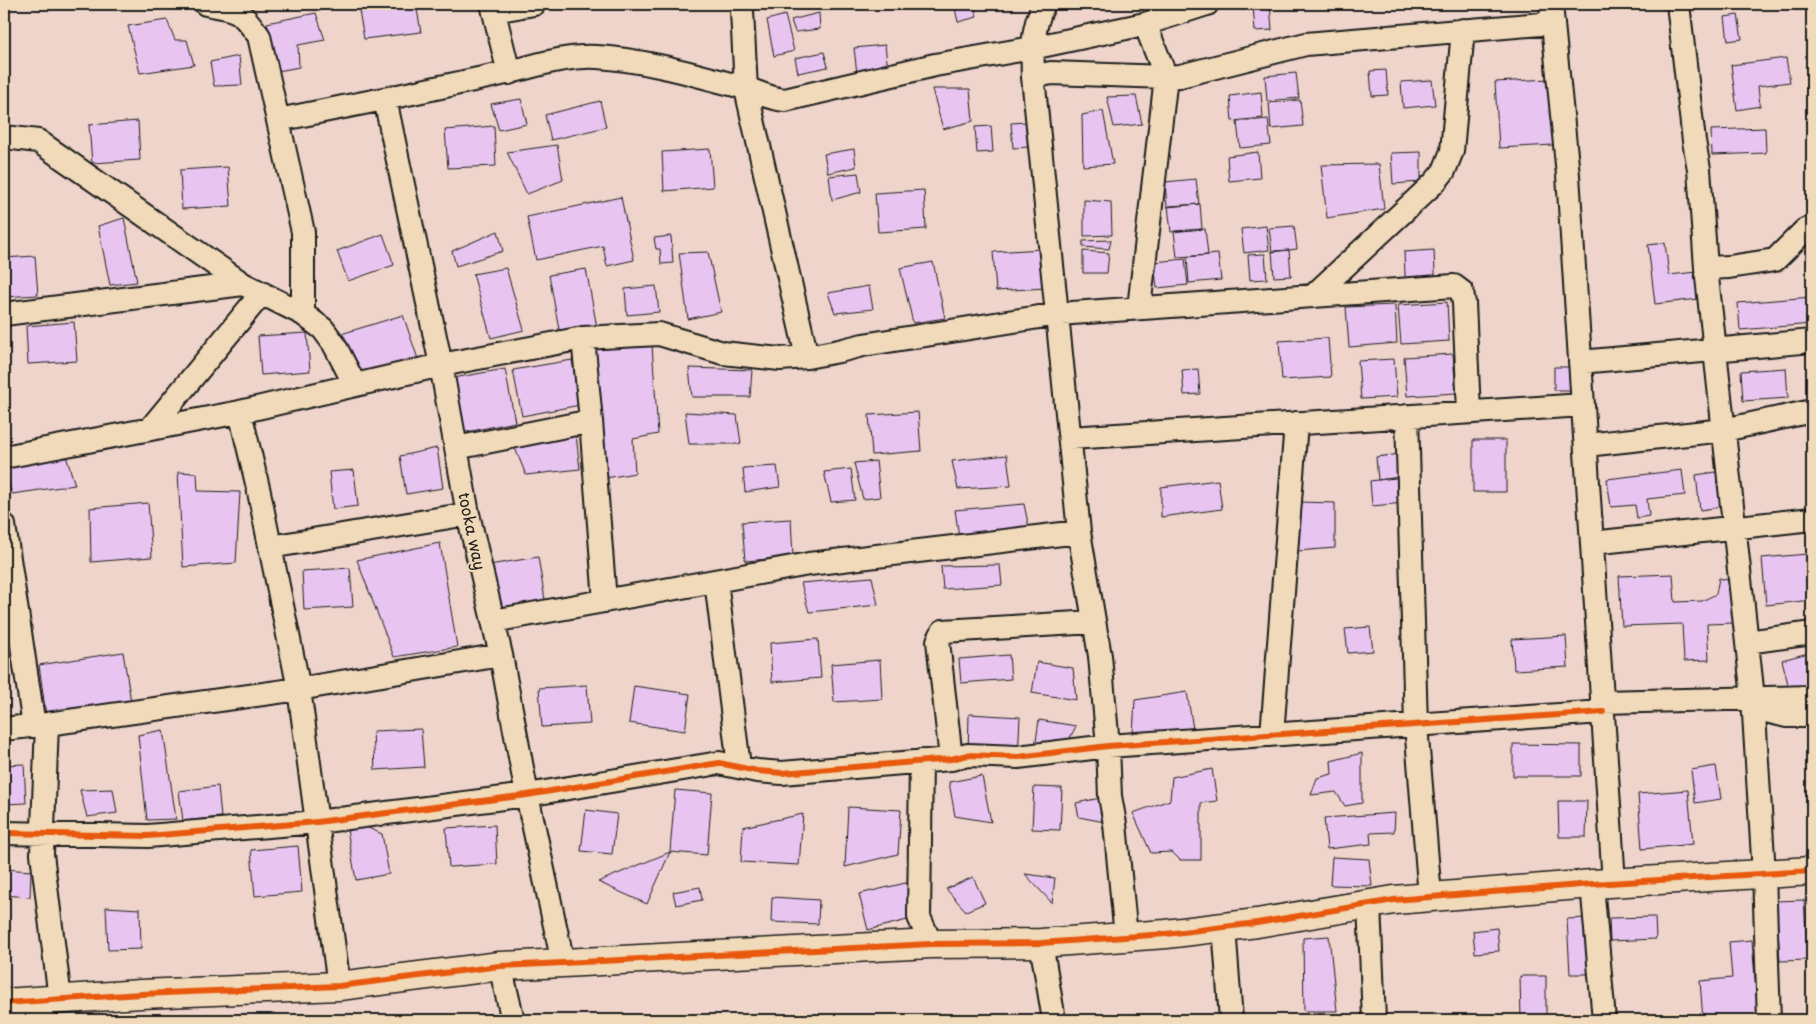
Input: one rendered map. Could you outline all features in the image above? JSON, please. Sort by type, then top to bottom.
[{"type":"street","points":[[206,4],[235,9],[244,16],[259,36],[303,232],[304,314]]},
{"type":"street","points":[[509,73],[493,8],[534,4]]},
{"type":"street","points":[[743,4],[746,89],[807,357]]},
{"type":"street","points":[[1044,4],[1040,11],[1032,48],[1033,77],[1079,532],[1100,656],[1108,746],[1110,796],[1115,824],[1126,937]]},
{"type":"street","points":[[278,120],[509,73],[551,61],[597,56],[643,62],[746,89],[776,100],[784,100],[934,65],[1032,48],[1145,24],[1207,4]]},
{"type":"street","points":[[1678,4],[1699,169],[1706,268],[1754,703],[1764,874],[1768,1020]]},
{"type":"street","points":[[1033,77],[1051,73],[1180,76],[1306,44],[1462,30],[1552,13],[1568,175],[1602,707],[1604,1020]]},
{"type":"street","points":[[1139,308],[1166,77],[1145,24]]},
{"type":"street","points":[[1314,295],[1434,184],[1444,171],[1452,151],[1462,30]]},
{"type":"street","name":"tooka way","points":[[385,99],[441,365],[468,514],[501,654],[527,795],[563,963]]},
{"type":"street","points":[[4,137],[38,141],[253,289],[304,314],[323,329],[334,344],[355,385]]},
{"type":"street","points":[[1706,268],[1729,267],[1775,260],[1806,230],[1812,228]]},
{"type":"street","points":[[5,451],[150,429],[240,412],[441,365],[583,338],[659,334],[724,353],[780,359],[807,357],[863,345],[1058,314],[1454,286],[1462,292],[1464,303],[1469,412]]},
{"type":"street","points":[[4,314],[253,289]]},
{"type":"street","points":[[150,429],[253,289]]},
{"type":"street","points":[[583,338],[605,601]]},
{"type":"street","points":[[1580,362],[1812,340]]},
{"type":"street","points":[[1070,438],[1583,405]]},
{"type":"street","points":[[1586,446],[1724,430],[1812,411]]},
{"type":"street","points":[[240,412],[299,689],[339,986]]},
{"type":"street","points":[[1407,416],[1416,725],[1430,897]]},
{"type":"street","points":[[456,448],[591,421]]},
{"type":"street","points":[[1272,735],[1296,423]]},
{"type":"street","points":[[270,548],[468,514]]},
{"type":"street","points":[[1592,543],[1812,519]]},
{"type":"street","points":[[4,525],[40,725],[42,854],[49,1007]]},
{"type":"street","points":[[493,621],[810,564],[1079,532]]},
{"type":"street","points":[[716,581],[739,766]]},
{"type":"street","points":[[951,759],[938,642],[943,631],[1094,622]]},
{"type":"street","points":[[1747,642],[1812,634]]},
{"type":"street","points":[[4,729],[299,689],[501,654]]},
{"type":"street","points":[[4,833],[42,833],[105,837],[148,836],[317,822],[527,795],[719,763],[757,771],[782,773],[951,759],[968,755],[1018,757],[1108,746],[1416,725],[1602,707],[1754,703],[1812,697]]},
{"type":"street","points":[[1754,703],[1787,716],[1812,716]]},
{"type":"street","points":[[921,761],[919,918],[931,944]]},
{"type":"street","points":[[4,1002],[49,1007],[141,994],[339,986],[500,966],[931,944],[1041,943],[1126,937],[1224,927],[1394,900],[1812,871]]},
{"type":"street","points":[[1369,904],[1374,1020]]},
{"type":"street","points":[[1224,927],[1230,1020]]},
{"type":"street","points":[[1041,943],[1054,1020]]},
{"type":"street","points":[[500,966],[514,1020]]},
{"type":"building","points":[[358,4],[416,4],[421,32],[364,39]]},
{"type":"building","points":[[954,4],[974,4],[977,17],[958,22]]},
{"type":"building","points":[[1270,4],[1272,30],[1255,31],[1253,6]]},
{"type":"building","points":[[1688,4],[1732,4],[1688,9]]},
{"type":"building","points":[[316,13],[325,40],[298,45],[299,67],[278,71],[267,23]]},
{"type":"building","points":[[819,13],[820,29],[795,32],[791,20]]},
{"type":"building","points":[[785,15],[794,51],[774,56],[767,20]]},
{"type":"building","points":[[1738,15],[1742,39],[1728,41],[1725,17]]},
{"type":"building","points":[[167,20],[175,40],[187,40],[194,65],[140,73],[128,26]]},
{"type":"building","points":[[885,45],[888,70],[857,74],[854,48]]},
{"type":"building","points":[[824,52],[828,67],[798,73],[795,58]]},
{"type":"building","points":[[239,56],[242,85],[214,86],[210,62]]},
{"type":"building","points":[[1786,58],[1790,82],[1758,86],[1760,106],[1737,110],[1731,65]]},
{"type":"building","points":[[1386,70],[1388,95],[1372,96],[1370,71]]},
{"type":"building","points":[[1296,73],[1299,98],[1267,101],[1265,76]]},
{"type":"building","points":[[1549,79],[1553,145],[1499,148],[1495,82]]},
{"type":"building","points":[[1432,80],[1435,105],[1403,108],[1401,82]]},
{"type":"building","points":[[932,89],[970,89],[973,121],[943,129]]},
{"type":"building","points":[[1261,92],[1263,118],[1232,121],[1230,96]]},
{"type":"building","points":[[1136,96],[1142,124],[1114,127],[1107,97]]},
{"type":"building","points":[[521,99],[527,124],[499,130],[491,104]]},
{"type":"building","points":[[1300,100],[1303,126],[1271,129],[1269,103]]},
{"type":"building","points":[[600,101],[606,127],[551,140],[545,115]]},
{"type":"building","points":[[1103,111],[1113,164],[1083,166],[1082,115]]},
{"type":"building","points":[[1268,119],[1271,145],[1240,148],[1237,122]]},
{"type":"building","points":[[138,121],[140,160],[92,163],[89,125]]},
{"type":"building","points":[[1027,122],[1030,147],[1013,148],[1011,123]]},
{"type":"building","points":[[494,126],[496,166],[448,168],[445,130]]},
{"type":"building","points":[[991,126],[993,152],[977,153],[975,127]]},
{"type":"building","points":[[1765,128],[1766,153],[1712,155],[1711,130]]},
{"type":"building","points":[[557,145],[563,180],[527,194],[507,152]]},
{"type":"building","points":[[710,149],[713,187],[664,191],[662,152]]},
{"type":"building","points":[[854,149],[856,167],[828,173],[824,154]]},
{"type":"building","points":[[1258,152],[1260,178],[1229,181],[1227,156]]},
{"type":"building","points":[[1421,152],[1421,182],[1393,184],[1391,153]]},
{"type":"building","points":[[1379,164],[1384,209],[1327,218],[1321,165]]},
{"type":"building","points":[[228,167],[231,206],[182,209],[180,170]]},
{"type":"building","points":[[858,173],[861,192],[832,200],[829,176]]},
{"type":"building","points":[[1196,179],[1199,204],[1167,207],[1165,182]]},
{"type":"building","points":[[924,190],[926,229],[878,232],[875,193]]},
{"type":"building","points":[[621,197],[634,260],[607,266],[603,246],[536,260],[527,217]]},
{"type":"building","points":[[1084,200],[1111,202],[1112,235],[1084,236]]},
{"type":"building","points":[[1200,204],[1202,229],[1171,232],[1168,206]]},
{"type":"building","points":[[124,218],[137,282],[110,285],[98,226]]},
{"type":"building","points":[[1266,226],[1269,250],[1244,253],[1241,229]]},
{"type":"building","points":[[1294,226],[1297,249],[1272,252],[1269,228]]},
{"type":"building","points":[[1205,229],[1208,255],[1177,257],[1174,231]]},
{"type":"building","points":[[498,231],[503,251],[456,266],[452,251]]},
{"type":"building","points":[[383,234],[394,265],[348,281],[337,251]]},
{"type":"building","points":[[671,236],[673,263],[661,264],[660,249],[656,249],[654,238]]},
{"type":"building","points":[[1111,240],[1109,249],[1083,247],[1083,241]]},
{"type":"building","points":[[1665,243],[1669,275],[1696,272],[1699,299],[1655,304],[1648,245]]},
{"type":"building","points":[[1042,249],[1045,288],[996,291],[993,252]]},
{"type":"building","points":[[1289,250],[1291,276],[1274,277],[1272,251]]},
{"type":"building","points":[[1434,250],[1436,294],[1406,296],[1404,252]]},
{"type":"building","points":[[1083,251],[1109,253],[1107,273],[1083,273]]},
{"type":"building","points":[[708,252],[721,312],[688,319],[679,253]]},
{"type":"building","points":[[1218,254],[1221,280],[1189,283],[1187,257]]},
{"type":"building","points":[[1265,254],[1267,279],[1250,280],[1248,255]]},
{"type":"building","points":[[35,256],[38,295],[4,297],[4,258]]},
{"type":"building","points":[[1185,259],[1188,285],[1157,288],[1154,262]]},
{"type":"building","points":[[933,262],[945,318],[913,323],[900,268]]},
{"type":"building","points":[[506,268],[524,330],[491,338],[473,274]]},
{"type":"building","points":[[586,269],[598,333],[561,340],[549,275]]},
{"type":"building","points":[[656,286],[659,312],[627,315],[625,289]]},
{"type":"building","points":[[869,286],[873,309],[835,313],[828,293]]},
{"type":"building","points":[[1812,297],[1812,324],[1740,330],[1738,303]]},
{"type":"building","points":[[1447,302],[1449,341],[1401,344],[1398,305]]},
{"type":"building","points":[[1395,305],[1397,343],[1349,347],[1346,307]]},
{"type":"building","points":[[403,315],[419,362],[363,376],[341,334]]},
{"type":"building","points":[[74,322],[77,361],[28,364],[26,326]]},
{"type":"building","points":[[307,333],[310,371],[261,375],[258,336]]},
{"type":"building","points":[[1328,338],[1331,377],[1282,380],[1279,341]]},
{"type":"building","points":[[652,345],[658,434],[633,439],[635,473],[606,478],[592,350]]},
{"type":"building","points":[[1453,354],[1456,393],[1407,396],[1404,357]]},
{"type":"building","points":[[1394,359],[1397,397],[1361,399],[1358,361]]},
{"type":"building","points":[[572,360],[580,405],[522,416],[513,370]]},
{"type":"building","points":[[1554,367],[1576,367],[1577,390],[1554,390]]},
{"type":"building","points":[[689,368],[752,370],[750,397],[692,397]]},
{"type":"building","points":[[1786,368],[1788,398],[1743,401],[1741,371]]},
{"type":"building","points":[[505,369],[515,422],[462,433],[453,378]]},
{"type":"building","points":[[1198,369],[1200,394],[1184,395],[1182,370]]},
{"type":"building","points":[[685,412],[737,415],[741,444],[689,444]]},
{"type":"building","points":[[918,412],[921,451],[872,455],[869,415]]},
{"type":"building","points":[[576,435],[580,469],[526,475],[515,448]]},
{"type":"building","points":[[1473,440],[1506,440],[1506,492],[1473,492]]},
{"type":"building","points":[[437,448],[443,488],[406,494],[400,456]]},
{"type":"building","points":[[1401,454],[1403,477],[1378,480],[1376,457]]},
{"type":"building","points":[[1007,455],[1011,486],[958,489],[952,461]]},
{"type":"building","points":[[66,456],[75,485],[12,494],[4,468]]},
{"type":"building","points":[[876,461],[880,497],[863,499],[854,463]]},
{"type":"building","points":[[777,466],[780,487],[745,492],[743,468]]},
{"type":"building","points":[[851,469],[855,500],[831,502],[824,472]]},
{"type":"building","points":[[354,470],[358,506],[333,509],[329,472]]},
{"type":"building","points":[[1682,470],[1685,495],[1647,499],[1649,516],[1637,518],[1635,505],[1611,507],[1607,479]]},
{"type":"building","points":[[178,472],[197,473],[198,491],[240,492],[236,563],[183,567]]},
{"type":"building","points":[[1716,472],[1721,507],[1700,510],[1696,475]]},
{"type":"building","points":[[1401,477],[1404,503],[1372,506],[1370,481]]},
{"type":"building","points":[[1218,480],[1222,509],[1161,517],[1161,487]]},
{"type":"building","points":[[1298,502],[1335,503],[1335,548],[1297,551]]},
{"type":"building","points":[[148,503],[152,557],[91,562],[90,508]]},
{"type":"building","points":[[1024,504],[1029,528],[959,537],[955,510]]},
{"type":"building","points":[[791,519],[793,557],[745,561],[742,522]]},
{"type":"building","points":[[440,543],[457,647],[394,657],[357,560]]},
{"type":"building","points":[[1807,554],[1812,600],[1766,605],[1762,558]]},
{"type":"building","points":[[538,557],[546,606],[497,614],[489,565]]},
{"type":"building","points":[[1000,565],[1002,585],[943,589],[941,566]]},
{"type":"building","points":[[350,568],[353,607],[304,610],[302,571]]},
{"type":"building","points":[[1673,574],[1675,602],[1702,601],[1716,594],[1719,578],[1731,581],[1733,623],[1707,624],[1709,660],[1684,661],[1682,624],[1622,626],[1619,576]]},
{"type":"building","points":[[872,577],[878,605],[809,612],[801,583]]},
{"type":"building","points":[[1370,627],[1373,651],[1348,653],[1345,629]]},
{"type":"building","points":[[1566,636],[1568,667],[1514,670],[1512,639]]},
{"type":"building","points":[[818,639],[821,678],[772,682],[770,643]]},
{"type":"building","points":[[123,652],[131,702],[46,715],[39,665]]},
{"type":"building","points":[[1812,652],[1812,685],[1789,688],[1782,660]]},
{"type":"building","points":[[1009,655],[1011,679],[961,683],[959,659]]},
{"type":"building","points":[[880,660],[882,699],[834,702],[831,664]]},
{"type":"building","points":[[1037,662],[1073,668],[1076,700],[1032,693]]},
{"type":"building","points":[[587,685],[590,724],[542,727],[539,688]]},
{"type":"building","points":[[634,686],[690,694],[685,731],[629,723]]},
{"type":"building","points":[[1187,692],[1193,729],[1133,734],[1135,700]]},
{"type":"building","points":[[969,714],[1020,717],[1018,757],[968,755]]},
{"type":"building","points":[[1039,720],[1076,726],[1063,752],[1034,755]]},
{"type":"building","points":[[421,729],[424,767],[375,770],[373,731]]},
{"type":"building","points":[[163,730],[176,819],[147,820],[138,735]]},
{"type":"building","points":[[1513,744],[1581,745],[1581,776],[1513,776]]},
{"type":"building","points":[[1362,753],[1362,803],[1345,806],[1336,792],[1311,795],[1317,778],[1332,774],[1331,761]]},
{"type":"building","points":[[24,764],[26,803],[4,804],[4,765]]},
{"type":"building","points":[[1716,766],[1721,799],[1695,803],[1691,770]]},
{"type":"building","points":[[1212,769],[1217,801],[1201,803],[1201,860],[1180,860],[1172,852],[1151,853],[1133,813],[1170,800],[1172,777]]},
{"type":"building","points":[[982,776],[991,822],[955,816],[949,782]]},
{"type":"building","points":[[218,786],[221,817],[183,821],[179,791]]},
{"type":"building","points":[[1034,787],[1062,788],[1060,830],[1032,829]]},
{"type":"building","points":[[113,789],[117,813],[87,817],[80,790]]},
{"type":"building","points":[[675,790],[712,793],[707,855],[670,852]]},
{"type":"building","points":[[1688,790],[1693,844],[1642,849],[1638,794]]},
{"type":"building","points":[[1110,796],[1115,824],[1079,817],[1076,803]]},
{"type":"building","points":[[1558,801],[1587,801],[1586,837],[1559,837]]},
{"type":"building","points":[[848,807],[901,810],[898,854],[845,867]]},
{"type":"building","points":[[586,810],[617,814],[612,854],[581,851]]},
{"type":"building","points":[[1395,813],[1394,832],[1370,833],[1371,844],[1327,849],[1324,818]]},
{"type":"building","points":[[803,814],[799,865],[741,862],[743,827]]},
{"type":"building","points":[[345,818],[382,834],[389,874],[356,880]]},
{"type":"building","points":[[495,825],[497,864],[449,867],[446,828]]},
{"type":"building","points":[[298,846],[302,892],[255,896],[251,850]]},
{"type":"building","points":[[670,852],[647,904],[598,882]]},
{"type":"building","points":[[1332,857],[1369,859],[1372,886],[1330,885]]},
{"type":"building","points":[[4,869],[31,871],[30,897],[4,895]]},
{"type":"building","points":[[1025,874],[1055,878],[1052,903]]},
{"type":"building","points":[[973,877],[985,903],[966,911],[946,889]]},
{"type":"building","points":[[910,882],[919,917],[868,930],[859,894]]},
{"type":"building","points":[[700,887],[702,900],[676,905],[673,892]]},
{"type":"building","points":[[772,897],[819,900],[818,924],[771,922]]},
{"type":"building","points":[[1804,900],[1808,960],[1780,961],[1776,901]]},
{"type":"building","points":[[106,907],[140,909],[141,949],[108,950]]},
{"type":"building","points":[[1655,917],[1656,939],[1610,941],[1609,918]]},
{"type":"building","points":[[1587,918],[1589,974],[1570,974],[1567,919]]},
{"type":"building","points":[[1497,928],[1499,951],[1475,953],[1473,931]]},
{"type":"building","points":[[1329,936],[1337,1011],[1304,1011],[1303,938]]},
{"type":"building","points":[[1752,940],[1758,1017],[1703,1020],[1700,981],[1732,978],[1729,942]]},
{"type":"building","points":[[1520,976],[1546,976],[1546,1020],[1521,1020]]},
{"type":"cycle path","points":[[4,833],[148,836],[317,822],[527,795],[719,763],[757,771],[782,773],[951,759],[968,755],[1018,757],[1108,746],[1603,712]]},
{"type":"cycle path","points":[[4,1003],[141,994],[339,986],[500,966],[931,944],[1041,943],[1166,934],[1257,923],[1394,900],[1592,884],[1812,871]]}]
